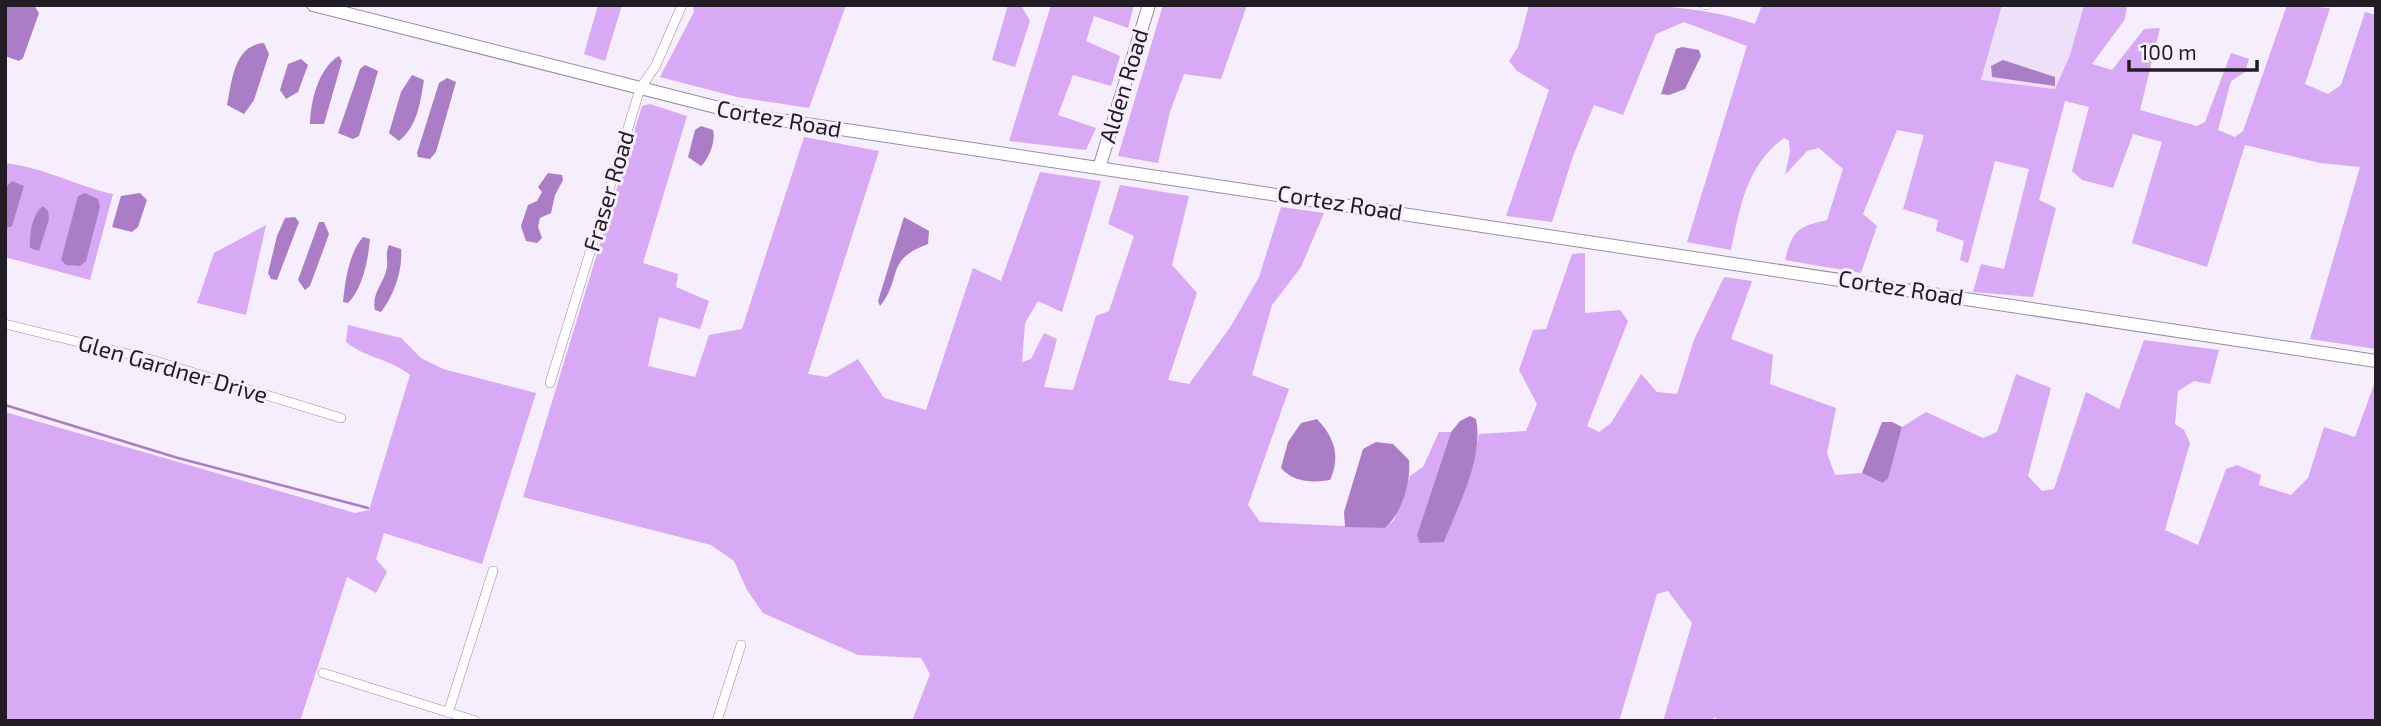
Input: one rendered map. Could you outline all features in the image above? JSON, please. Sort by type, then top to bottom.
[{"type":"street","name":"Cortez Road","points":[[313,5],[747,115],[2376,360]]},
{"type":"street","name":"Fraser Road","points":[[551,383],[640,89],[656,65],[682,5]]},
{"type":"street","name":"Alden Road","points":[[1099,167],[1149,5]]},
{"type":"street","name":"Glen Gardner Drive","points":[[5,324],[152,360],[341,418]]},
{"type":"street","points":[[448,713],[493,571]]},
{"type":"street","points":[[717,721],[741,645]]},
{"type":"street","points":[[323,673],[476,721]]},
{"type":"shaded area","points":[[7,5],[34,5],[39,13],[23,58],[19,61],[5,56]]},
{"type":"shaded area","points":[[598,5],[622,5],[605,61],[584,54]]},
{"type":"shaded area","points":[[693,5],[846,5],[809,108],[737,97],[660,77],[694,12]]},
{"type":"shaded area","points":[[1008,5],[1021,5],[1030,21],[1015,67],[992,60]]},
{"type":"shaded area","points":[[1051,5],[1134,5],[1128,28],[1094,16],[1086,41],[1120,56],[1111,86],[1073,75],[1058,115],[1096,128],[1086,150],[1009,141]]},
{"type":"shaded area","points":[[1163,5],[1247,5],[1221,79],[1184,74],[1170,112],[1158,163],[1118,156]]},
{"type":"shaded area","points":[[1529,5],[1673,7],[1729,16],[1755,24],[1762,5],[2002,5],[1981,80],[2055,89],[2070,55],[2084,5],[2127,5],[2125,19],[2092,64],[2112,70],[2144,29],[2160,28],[2140,110],[2197,126],[2205,122],[2231,53],[2249,59],[2245,72],[2231,81],[2218,130],[2235,137],[2243,131],[2287,5],[2330,8],[2305,84],[2328,94],[2341,85],[2365,12],[2376,15],[2376,349],[2310,339],[2360,167],[2320,163],[2245,145],[2207,267],[2132,243],[2162,142],[2133,134],[2113,188],[2082,180],[2072,171],[2089,107],[2065,101],[2039,200],[2056,208],[2033,297],[1973,292],[1981,264],[2004,269],[2029,169],[1995,161],[1968,263],[1960,260],[1964,241],[1936,231],[1938,220],[1903,209],[1924,135],[1897,130],[1863,214],[1877,226],[1861,273],[1785,260],[1798,231],[1827,220],[1843,169],[1819,148],[1807,151],[1785,175],[1790,152],[1789,141],[1784,138],[1771,149],[1753,174],[1742,203],[1731,250],[1687,242],[1747,46],[1684,22],[1656,34],[1623,115],[1594,105],[1573,156],[1552,222],[1506,216],[1549,90],[1517,71],[1509,61],[1518,47]]},
{"type":"shaded area","points":[[2002,5],[2084,5],[2070,55],[2055,89],[1981,81]]},
{"type":"shaded area","points":[[264,43],[269,54],[254,100],[244,114],[227,105],[233,75],[246,50]]},
{"type":"shaded area","points":[[1682,47],[1699,50],[1701,56],[1685,89],[1669,95],[1661,94],[1676,49]]},
{"type":"shaded area","points":[[339,56],[342,61],[324,124],[310,124],[317,86],[326,68]]},
{"type":"shaded area","points":[[301,59],[308,65],[298,92],[286,99],[280,90],[288,64]]},
{"type":"shaded area","points":[[2003,60],[2055,77],[2055,86],[1992,77],[1991,66]]},
{"type":"shaded area","points":[[365,65],[378,71],[359,136],[353,139],[338,133],[360,69]]},
{"type":"shaded area","points":[[412,75],[424,80],[421,97],[414,121],[399,141],[389,133],[401,92]]},
{"type":"shaded area","points":[[447,78],[456,82],[436,152],[430,159],[418,157],[439,83]]},
{"type":"shaded area","points":[[650,104],[687,116],[643,263],[678,274],[676,287],[709,301],[700,329],[659,317],[648,366],[695,377],[709,335],[742,329],[804,137],[879,151],[808,374],[827,377],[858,359],[884,398],[926,410],[973,268],[1001,281],[1040,172],[1101,181],[1062,312],[1038,301],[1025,323],[1022,362],[1031,359],[1044,333],[1057,339],[1044,387],[1073,390],[1096,316],[1109,311],[1134,236],[1108,224],[1120,185],[1189,196],[1172,265],[1197,293],[1168,380],[1189,384],[1231,326],[1259,277],[1281,207],[1324,213],[1301,267],[1272,305],[1252,375],[1289,389],[1248,505],[1260,522],[1385,528],[1394,520],[1410,476],[1423,467],[1439,432],[1451,432],[1417,535],[1444,542],[1475,455],[1479,434],[1526,431],[1537,404],[1519,370],[1533,330],[1546,329],[1572,254],[1585,253],[1585,313],[1620,310],[1628,321],[1587,426],[1599,432],[1611,423],[1641,374],[1657,392],[1677,394],[1694,340],[1724,277],[1752,281],[1731,339],[1773,355],[1770,384],[1836,408],[1827,453],[1835,475],[1862,473],[1881,483],[1888,479],[1902,427],[1926,412],[1983,438],[1997,432],[2016,374],[2051,388],[2028,476],[2042,491],[2054,489],[2086,392],[2119,409],[2144,340],[2219,350],[2210,384],[2194,381],[2178,391],[2175,424],[2184,430],[2190,443],[2165,530],[2198,545],[2226,469],[2237,465],[2261,475],[2259,485],[2291,495],[2308,478],[2324,427],[2355,437],[2376,379],[2376,721],[1717,721],[1716,717],[1709,721],[1663,721],[1692,623],[1668,591],[1657,594],[1619,721],[912,721],[930,674],[921,658],[858,655],[763,613],[747,590],[734,561],[711,545],[523,497],[642,106]]},
{"type":"shaded area","points":[[701,126],[713,130],[714,139],[707,159],[701,166],[688,157],[695,130]]},
{"type":"shaded area","points":[[5,163],[33,168],[113,194],[90,280],[5,257]]},
{"type":"shaded area","points":[[548,173],[562,175],[563,180],[555,195],[551,213],[540,218],[538,227],[542,238],[537,243],[526,241],[521,226],[528,205],[537,201],[542,192],[538,187]]},
{"type":"shaded area","points":[[12,181],[24,186],[12,226],[7,228],[5,188]]},
{"type":"shaded area","points":[[85,193],[98,199],[100,207],[86,261],[80,266],[66,265],[61,260],[78,196]]},
{"type":"shaded area","points":[[140,193],[147,200],[138,227],[132,232],[112,227],[121,196]]},
{"type":"shaded area","points":[[43,206],[48,211],[49,219],[39,251],[30,248],[30,237],[34,219]]},
{"type":"shaded area","points":[[295,217],[299,222],[277,280],[271,279],[268,273],[277,236],[285,218]]},
{"type":"shaded area","points":[[904,217],[929,231],[928,244],[905,256],[880,306],[878,301]]},
{"type":"shaded area","points":[[319,222],[324,222],[329,234],[310,286],[305,290],[298,280]]},
{"type":"shaded area","points":[[266,225],[246,315],[197,303],[214,253]]},
{"type":"shaded area","points":[[363,237],[370,239],[364,273],[353,297],[348,303],[343,302],[351,259]]},
{"type":"shaded area","points":[[389,245],[401,249],[401,265],[394,290],[381,312],[375,310],[374,304],[386,272]]},
{"type":"shaded area","points":[[348,325],[401,338],[421,358],[443,369],[536,393],[482,564],[384,533],[376,559],[387,572],[376,593],[347,577],[300,721],[5,721],[5,412],[355,513],[369,510],[410,375],[346,342]]},
{"type":"shaded area","points":[[1470,416],[1476,419],[1476,450],[1462,497],[1444,542],[1420,543],[1417,535],[1451,432],[1460,421]]},
{"type":"shaded area","points":[[1317,419],[1328,433],[1334,447],[1335,463],[1330,480],[1297,479],[1281,468],[1288,442],[1301,423]]},
{"type":"shaded area","points":[[1882,422],[1892,422],[1902,427],[1888,479],[1882,483],[1862,473]]},
{"type":"shaded area","points":[[1376,442],[1393,444],[1409,460],[1404,497],[1385,528],[1345,527],[1344,512],[1363,449]]},
{"type":"waterway","points":[[5,405],[178,458],[368,508]]}]
